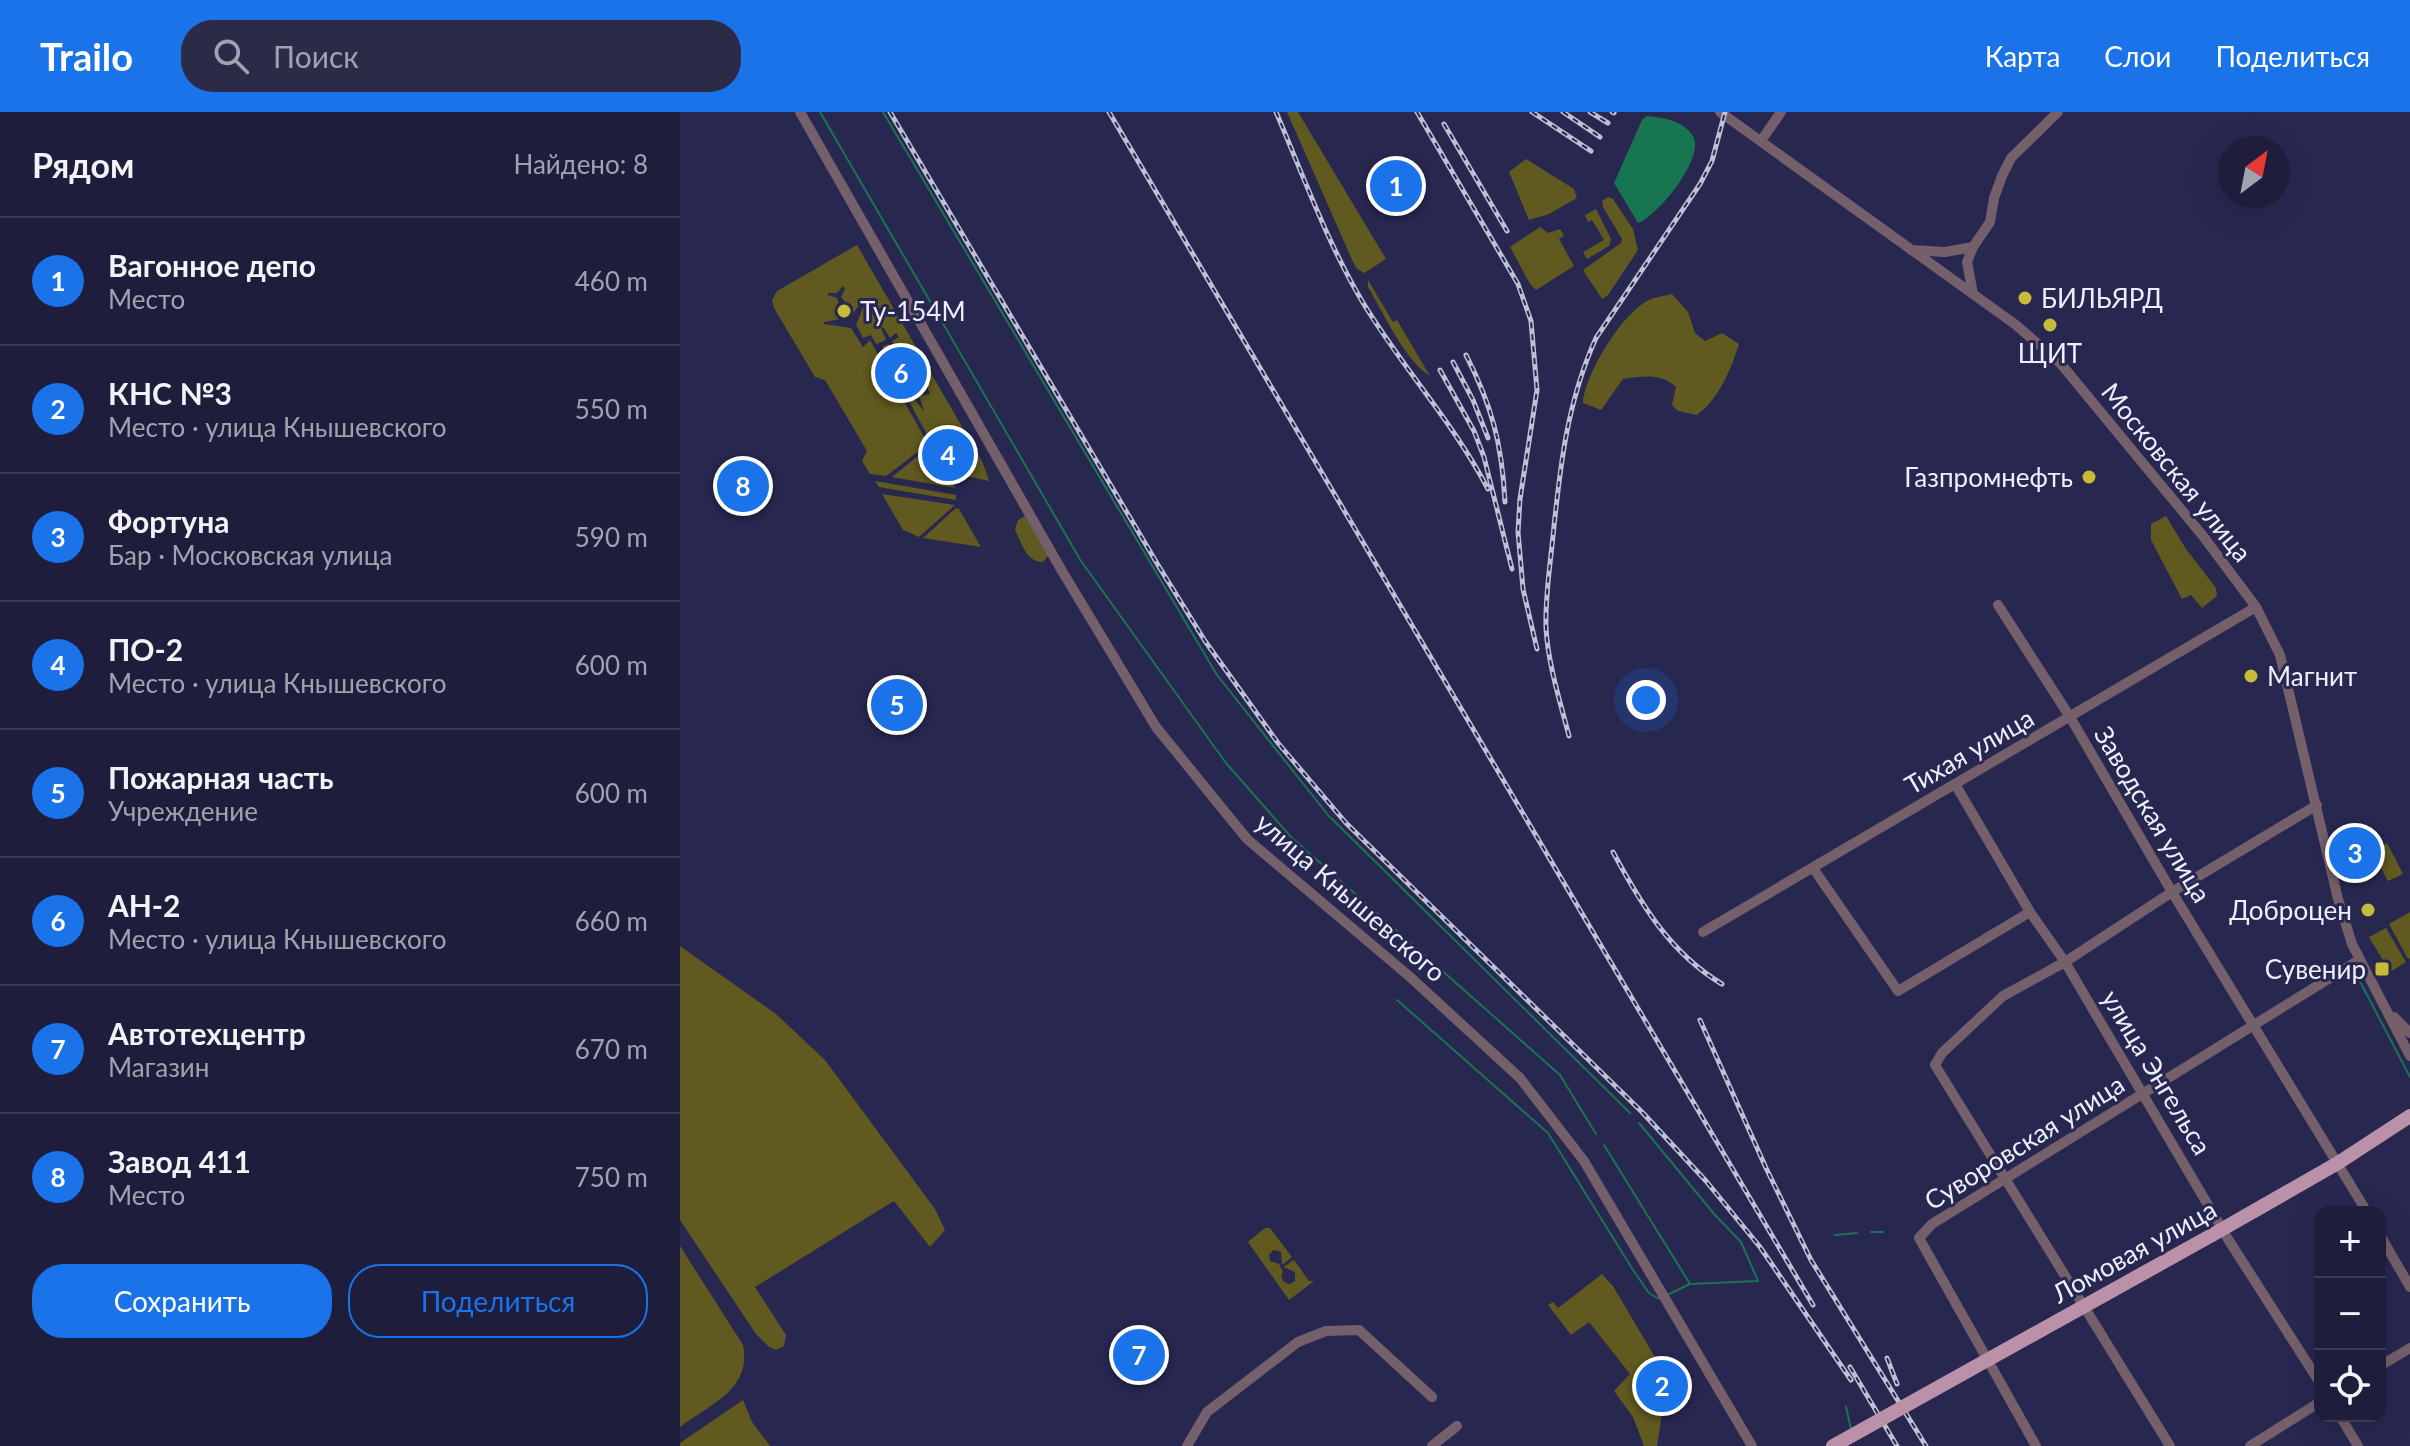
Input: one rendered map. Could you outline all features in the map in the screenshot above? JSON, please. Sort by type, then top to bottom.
[{"type":"main road","name":"Ломовая улица","points":[[1833,1446],[2218,1232],[2408,1120]]},
{"type":"street","name":"улица Кнышевского","points":[[800,112],[1062,571],[1156,727],[1247,839],[1409,976],[1520,1078],[1584,1161],[1752,1446]]},
{"type":"street","name":"Московская улица","points":[[1720,112],[2016,325],[2061,364],[2203,536],[2256,607],[2280,655],[2338,899],[2359,960],[2410,1056]]},
{"type":"street","points":[[1761,141],[1781,112]]},
{"type":"street","points":[[1974,296],[1967,262],[1990,222],[1994,198],[2011,158],[2058,112]]},
{"type":"street","points":[[1910,250],[1945,252],[1973,247]]},
{"type":"street","points":[[1936,270],[1941,254],[1945,252]]},
{"type":"street","name":"Заводская улица","points":[[1998,605],[2070,717],[2172,892],[2363,1206]]},
{"type":"street","name":"Тихая улица","points":[[1703,932],[2256,607]]},
{"type":"street","name":"улица Энгельса","points":[[1955,784],[2030,912],[2065,962],[2144,1093],[2218,1232],[2314,1374]]},
{"type":"street","points":[[2170,1446],[1935,1065],[1942,1053],[2003,996],[2065,962],[2172,892],[2317,805]]},
{"type":"street","points":[[1813,868],[1898,991],[2030,912]]},
{"type":"street","name":"Суворовская улица","points":[[2036,1446],[1919,1238],[1932,1224],[2359,960]]},
{"type":"street","name":"Московская улица","points":[[2387,1010],[2410,1033]]},
{"type":"street","points":[[2386,1245],[2410,1287]]},
{"type":"street","points":[[1187,1446],[1207,1412],[1298,1342],[1326,1331],[1359,1330],[1432,1397]]},
{"type":"street","points":[[2386,1362],[2410,1348]]},
{"type":"street","points":[[2250,1446],[2314,1406]]},
{"type":"street","points":[[2344,1422],[2358,1446]]},
{"type":"street","points":[[1432,1446],[1457,1426]]},
{"type":"shaded area","points":[[1287,112],[1298,112],[1386,259],[1364,273],[1353,262]]},
{"type":"shaded area","points":[[1647,116],[1684,126],[1693,136],[1695,146],[1693,158],[1678,185],[1656,210],[1638,223],[1614,183],[1642,120]]},
{"type":"shaded area","points":[[1526,159],[1574,189],[1577,198],[1549,214],[1529,220],[1509,172]]},
{"type":"shaded area","points":[[1608,197],[1613,199],[1633,229],[1638,250],[1608,295],[1602,299],[1583,270],[1621,243],[1622,239],[1603,207],[1602,201]]},
{"type":"shaded area","points":[[1596,209],[1611,239],[1609,246],[1587,259],[1583,252],[1604,240],[1592,220],[1588,222],[1585,215]]},
{"type":"shaded area","points":[[1540,227],[1548,233],[1560,229],[1564,236],[1559,239],[1574,266],[1536,290],[1510,247]]},
{"type":"shaded area","points":[[857,245],[983,463],[989,481],[948,472],[908,400],[914,399],[924,411],[919,396],[930,394],[927,386],[917,393],[908,379],[911,395],[907,399],[882,354],[885,352],[882,347],[888,344],[898,353],[892,341],[899,337],[896,333],[890,338],[883,327],[886,340],[876,344],[871,335],[863,338],[856,325],[865,302],[863,300],[851,316],[848,312],[851,309],[841,297],[845,289],[843,286],[837,293],[828,295],[837,298],[838,309],[846,318],[824,324],[851,328],[863,347],[870,340],[928,444],[886,476],[870,474],[862,461],[867,451],[825,380],[815,377],[774,308],[772,300],[777,291]]},
{"type":"shaded area","points":[[1368,280],[1393,322],[1397,320],[1430,376],[1403,348],[1368,287]]},
{"type":"shaded area","points":[[1672,294],[1688,312],[1695,333],[1705,341],[1722,333],[1739,344],[1728,373],[1712,401],[1697,415],[1678,411],[1672,405],[1676,387],[1664,379],[1645,377],[1623,379],[1601,410],[1583,403],[1597,362],[1626,319],[1647,301]]},
{"type":"shaded area","points":[[929,447],[955,488],[892,477]]},
{"type":"shaded area","points":[[875,481],[956,495],[956,500],[879,487]]},
{"type":"shaded area","points":[[882,494],[955,505],[919,537],[903,530]]},
{"type":"shaded area","points":[[956,508],[959,509],[981,547],[923,538]]},
{"type":"shaded area","points":[[1025,516],[1048,556],[1043,562],[1029,556],[1015,530],[1018,520]]},
{"type":"shaded area","points":[[2166,516],[2216,588],[2217,596],[2202,608],[2191,595],[2182,599],[2151,540],[2151,524]]},
{"type":"shaded area","points":[[2387,843],[2403,874],[2388,881],[2380,866],[2373,868],[2367,854]]},
{"type":"shaded area","points":[[2410,912],[2410,958],[2408,959],[2389,924]]},
{"type":"shaded area","points":[[2386,928],[2406,962],[2390,972],[2369,937]]},
{"type":"shaded area","points":[[680,946],[776,1014],[825,1060],[935,1209],[945,1230],[930,1247],[894,1201],[755,1287],[786,1335],[784,1346],[776,1350],[756,1334],[680,1220]]},
{"type":"shaded area","points":[[1265,1228],[1270,1228],[1292,1257],[1282,1265],[1281,1252],[1274,1250],[1269,1254],[1270,1261],[1279,1264],[1284,1282],[1290,1284],[1295,1281],[1295,1272],[1283,1267],[1294,1260],[1309,1281],[1314,1281],[1289,1300],[1248,1242]]},
{"type":"shaded area","points":[[680,1246],[743,1345],[744,1360],[741,1373],[726,1394],[680,1427]]},
{"type":"shaded area","points":[[1602,1274],[1613,1286],[1656,1359],[1659,1372],[1652,1378],[1649,1394],[1664,1400],[1657,1446],[1644,1446],[1633,1417],[1614,1391],[1630,1374],[1589,1322],[1571,1335],[1548,1305],[1553,1302],[1558,1308]]},
{"type":"shaded area","points":[[743,1400],[752,1422],[770,1446],[680,1446],[680,1443]]},
{"type":"waterway","points":[[820,112],[1081,561],[1226,763],[1291,837],[1560,1075],[1596,1134]]},
{"type":"waterway","points":[[883,112],[1217,675],[1328,815],[1630,1113]]},
{"type":"waterway","points":[[2353,968],[2410,1077]]},
{"type":"waterway","points":[[1397,1000],[1548,1133],[1633,1270],[1649,1293],[1659,1299]]},
{"type":"waterway","points":[[1639,1123],[1741,1242],[1758,1281],[1690,1284],[1669,1294]]},
{"type":"waterway","points":[[1604,1145],[1690,1284]]},
{"type":"waterway","points":[[1871,1232],[1883,1232]]},
{"type":"waterway","points":[[1835,1235],[1857,1233]]},
{"type":"waterway","points":[[1846,1407],[1851,1429]]},
{"type":"railway","points":[[890,112],[1158,565],[1205,641],[1278,743],[1346,823],[1642,1112],[1706,1181],[1760,1247],[1851,1380]]},
{"type":"railway","points":[[1109,112],[1813,1305]]},
{"type":"railway","points":[[1276,112],[1349,279],[1393,348],[1459,440],[1488,489]]},
{"type":"railway","points":[[1417,112],[1518,284],[1531,321],[1537,390],[1518,532],[1523,589],[1537,649]]},
{"type":"railway","points":[[1532,112],[1591,151]]},
{"type":"railway","points":[[1563,112],[1600,137]]},
{"type":"railway","points":[[1590,112],[1608,123]]},
{"type":"railway","points":[[1569,736],[1552,669],[1546,616],[1559,485],[1571,411],[1596,338],[1700,184],[1712,161],[1725,112]]},
{"type":"railway","points":[[1444,124],[1507,231]]},
{"type":"railway","points":[[1466,355],[1483,391],[1494,426],[1505,502]]},
{"type":"railway","points":[[1453,362],[1488,438]]},
{"type":"railway","points":[[1440,370],[1474,431],[1484,457],[1512,569]]},
{"type":"railway","points":[[1613,852],[1658,926],[1687,958],[1722,984]]},
{"type":"railway","points":[[1700,1020],[1811,1260],[1926,1446]]},
{"type":"railway","points":[[1887,1358],[1897,1384]]},
{"type":"railway","points":[[1850,1367],[1897,1446]]},
{"type":"place","name":"Вагонное депо","points":[[1396,186]]},
{"type":"place","name":"БИЛЬЯРД","points":[[2025,298]]},
{"type":"place","name":"Ту-154М","points":[[844,311]]},
{"type":"place","name":"ЩИТ","points":[[2050,325]]},
{"type":"place","name":"АН-2","points":[[901,373]]},
{"type":"place","name":"ПО-2","points":[[948,455]]},
{"type":"place","name":"Газпромнефть","points":[[2089,477]]},
{"type":"place","name":"Завод 411","points":[[743,486]]},
{"type":"place","name":"Магнит","points":[[2251,676]]},
{"type":"place","name":"Пожарная часть","points":[[897,705]]},
{"type":"place","name":"Фортуна","points":[[2355,853]]},
{"type":"place","name":"Доброцен","points":[[2368,910]]},
{"type":"place","name":"Сувенир","points":[[2382,969]]},
{"type":"place","name":"Автотехцентр","points":[[1139,1355]]},
{"type":"place","name":"КНС №3","points":[[1662,1386]]}]
